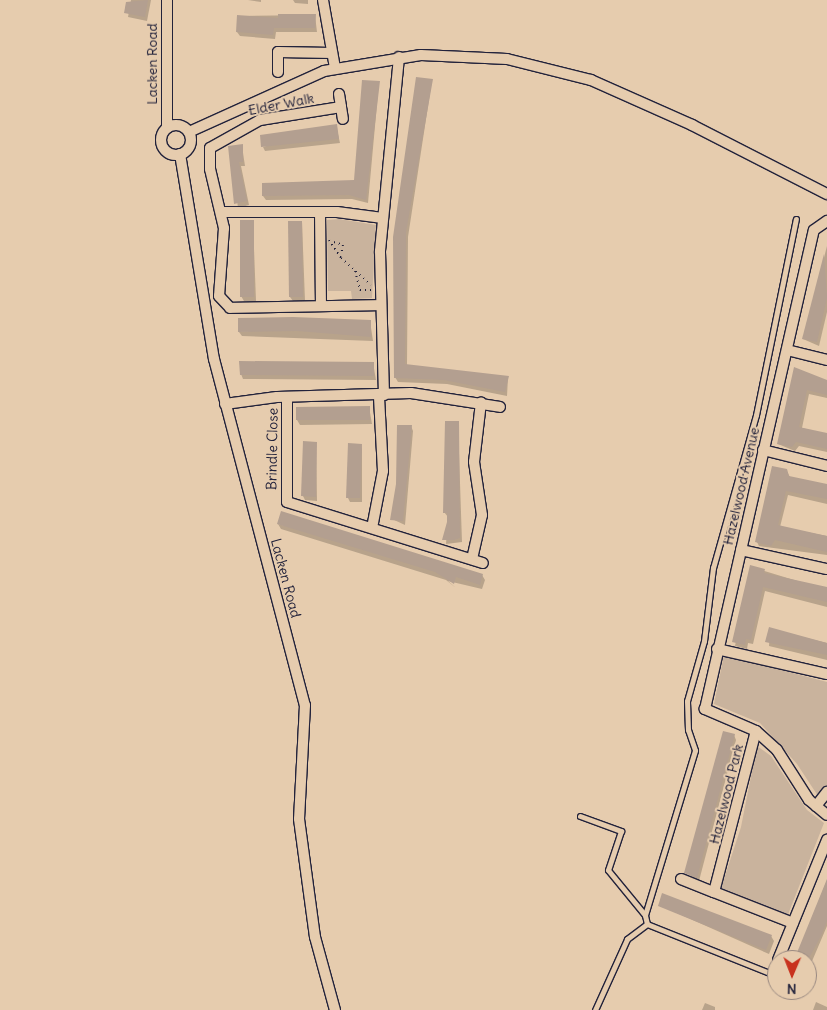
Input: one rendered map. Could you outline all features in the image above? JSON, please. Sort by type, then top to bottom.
[{"type":"street","name":"Lacken Road","points":[[167,0],[167,128],[162,145],[168,153],[180,154],[195,263],[225,404],[305,705],[299,819],[316,943],[335,1010]]},
{"type":"street","points":[[323,0],[335,68]]},
{"type":"street","points":[[278,72],[278,52],[332,53]]},
{"type":"street","points":[[189,132],[271,92],[335,68],[399,57],[463,55],[507,59],[583,78],[692,125],[827,194]]},
{"type":"street","points":[[372,528],[383,471],[380,305],[383,218],[399,57]]},
{"type":"street","points":[[339,94],[343,120]]},
{"type":"street","name":"Elder Walk","points":[[341,107],[260,120],[214,143],[208,160],[222,212],[218,290],[225,305],[380,305]]},
{"type":"street","points":[[167,128],[181,126],[189,132],[190,146],[180,154]]},
{"type":"street","points":[[222,212],[320,212],[383,218]]},
{"type":"street","points":[[320,212],[321,306]]},
{"type":"street","name":"Hazelwood Avenue","points":[[756,731],[705,709],[814,230],[827,221]]},
{"type":"street","points":[[787,350],[827,360]]},
{"type":"street","name":"Brindle Close","points":[[225,404],[287,397],[429,394],[500,406]]},
{"type":"street","name":"Brindle Close","points":[[287,397],[287,502],[483,563]]},
{"type":"street","points":[[472,559],[482,515],[474,462],[481,402]]},
{"type":"street","points":[[763,450],[827,466]]},
{"type":"street","points":[[741,550],[827,569]]},
{"type":"street","points":[[718,649],[827,674]]},
{"type":"street","name":"Hazelwood Park","points":[[714,892],[756,731],[777,750],[816,806],[827,815]]},
{"type":"street","points":[[816,806],[827,792]]},
{"type":"street","points":[[782,950],[827,840]]},
{"type":"street","points":[[681,879],[793,923]]},
{"type":"lane","points":[[645,915],[695,750],[688,730],[687,701],[704,640],[713,568],[756,415],[796,219]]},
{"type":"lane","points":[[580,816],[621,831],[608,870],[645,915],[647,924]]},
{"type":"lane","points":[[647,924],[767,972]]},
{"type":"lane","points":[[595,1010],[627,940],[647,924]]},
{"type":"path","points":[[326,239],[343,245],[341,258]]},
{"type":"path","points":[[334,242],[341,258],[355,270],[362,276],[376,290],[360,290],[355,270]]},
{"type":"shaded area","points":[[339,219],[376,225],[372,298],[352,299],[351,291],[328,291],[327,220]]},
{"type":"shaded area","points":[[724,655],[827,682],[827,785],[818,796],[797,764],[760,723],[714,704]]},
{"type":"shaded area","points":[[757,746],[771,756],[807,810],[824,823],[787,917],[721,888],[741,827]]},
{"type":"building","points":[[148,0],[145,17],[124,13],[126,2]]},
{"type":"building","points":[[278,14],[316,14],[315,28],[274,28],[273,35],[236,32],[237,15],[278,18]]},
{"type":"building","points":[[416,77],[433,79],[406,232],[405,364],[509,376],[505,392],[444,380],[394,378],[393,237]]},
{"type":"building","points":[[362,80],[380,81],[366,200],[349,195],[262,196],[262,183],[354,180]]},
{"type":"building","points":[[337,124],[339,139],[261,147],[260,135]]},
{"type":"building","points":[[243,144],[243,162],[239,162],[247,201],[234,204],[228,146]]},
{"type":"building","points":[[240,220],[254,220],[254,297],[240,297]]},
{"type":"building","points":[[288,221],[302,221],[303,297],[289,297]]},
{"type":"building","points":[[824,254],[827,298],[817,342],[802,339]]},
{"type":"building","points":[[293,317],[371,320],[371,337],[297,331],[238,332],[238,318]]},
{"type":"building","points":[[239,361],[374,362],[374,376],[240,375]]},
{"type":"building","points":[[794,367],[827,380],[827,395],[807,390],[799,427],[827,433],[827,449],[796,442],[792,447],[777,444]]},
{"type":"building","points":[[370,406],[370,420],[296,420],[296,407]]},
{"type":"building","points":[[445,421],[459,421],[460,538],[454,540],[442,540],[447,522],[447,513],[443,513]]},
{"type":"building","points":[[397,425],[412,425],[403,521],[390,520],[396,484]]},
{"type":"building","points":[[303,441],[317,442],[316,497],[301,496]]},
{"type":"building","points":[[348,443],[362,444],[360,498],[346,498]]},
{"type":"building","points":[[772,466],[787,469],[789,476],[827,484],[827,499],[786,491],[778,525],[827,536],[827,552],[775,540],[771,546],[755,542]]},
{"type":"building","points":[[281,511],[483,574],[480,585],[456,577],[454,584],[435,572],[277,524]]},
{"type":"building","points":[[750,565],[765,569],[764,573],[827,587],[827,602],[763,587],[751,640],[746,639],[745,645],[732,642]]},
{"type":"building","points":[[769,627],[827,643],[827,655],[765,642]]},
{"type":"building","points":[[723,731],[735,734],[697,878],[684,873]]},
{"type":"building","points":[[827,879],[827,921],[821,936],[813,950],[798,950]]},
{"type":"building","points":[[662,893],[772,935],[766,950],[658,906]]}]
